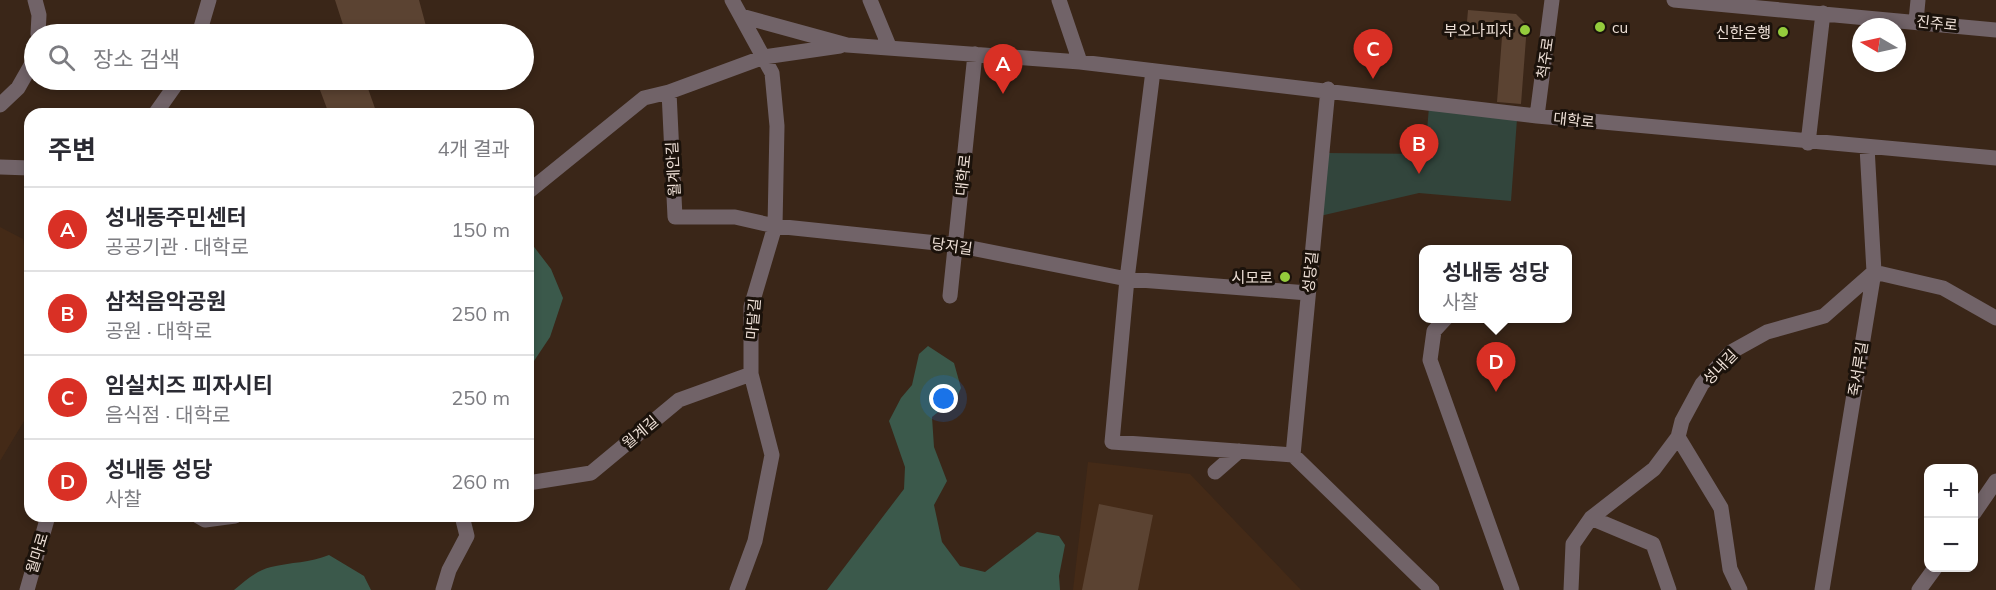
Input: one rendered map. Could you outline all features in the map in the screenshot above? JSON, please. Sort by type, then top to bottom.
[{"type":"street","points":[[35,0],[39,24]]},
{"type":"street","points":[[202,24],[209,0]]},
{"type":"street","points":[[732,0],[741,16]]},
{"type":"street","points":[[870,0],[889,46]]},
{"type":"street","points":[[1059,0],[1080,62]]},
{"type":"street","name":"척주로","points":[[1537,116],[1552,0]]},
{"type":"street","name":"진주로","points":[[1674,0],[1734,2],[1996,30]]},
{"type":"street","points":[[1916,21],[1918,0]]},
{"type":"street","points":[[1808,143],[1823,13]]},
{"type":"street","name":"대학로","points":[[741,16],[847,45]]},
{"type":"street","name":"마달길","points":[[737,590],[755,541],[772,455],[751,374],[751,306],[775,226],[777,126],[772,73],[741,16]]},
{"type":"street","name":"대학로","points":[[764,57],[847,45],[889,46],[1080,62],[1328,89],[1537,116],[1808,143],[1996,158]]},
{"type":"street","name":"대학로","points":[[950,296],[975,54]]},
{"type":"street","points":[[534,187],[644,98],[669,92],[764,57]]},
{"type":"street","points":[[1153,71],[1127,279],[1112,442],[1293,455],[1432,590]]},
{"type":"street","points":[[0,105],[18,88],[24,78]]},
{"type":"street","name":"성당길","points":[[1293,455],[1328,89]]},
{"type":"street","points":[[158,108],[172,90]]},
{"type":"street","name":"월계안길","points":[[669,92],[675,217],[735,217],[775,226]]},
{"type":"street","name":"죽서루길","points":[[1822,590],[1874,272],[1867,147]]},
{"type":"street","points":[[0,167],[24,168]]},
{"type":"street","name":"당저길","points":[[775,226],[956,245],[1127,279],[1308,293]]},
{"type":"street","points":[[1874,272],[1943,288],[1996,318]]},
{"type":"street","name":"성내길","points":[[1571,590],[1573,544],[1591,518],[1654,469],[1678,437],[1682,421],[1702,384],[1731,352],[1767,332],[1824,316],[1874,272]]},
{"type":"street","points":[[1441,323],[1434,331],[1431,360],[1512,590]]},
{"type":"street","name":"월계길","points":[[534,482],[591,473],[679,400],[751,374]]},
{"type":"street","points":[[1678,437],[1721,507],[1730,569],[1740,590]]},
{"type":"street","points":[[1215,472],[1239,452]]},
{"type":"street","points":[[1978,507],[1996,481]]},
{"type":"street","points":[[1591,518],[1653,543],[1668,590]]},
{"type":"street","name":"월마로","points":[[27,590],[46,522]]},
{"type":"street","points":[[443,590],[449,570],[467,536],[464,522]]},
{"type":"street","points":[[1919,590],[1932,572]]},
{"type":"shaded area","points":[[0,227],[23,239],[24,245],[24,421],[0,461]]},
{"type":"shaded area","points":[[1088,462],[1190,474],[1301,590],[1073,590]]},
{"type":"green space","points":[[1429,107],[1517,119],[1511,201],[1419,193],[1320,216],[1327,153],[1425,154]]},
{"type":"green space","points":[[534,247],[551,269],[563,298],[550,337],[534,361]]},
{"type":"green space","points":[[928,346],[954,363],[961,388],[957,397],[932,417],[934,447],[947,481],[934,505],[942,542],[960,566],[985,572],[1037,532],[1059,536],[1065,545],[1059,576],[1060,590],[827,590],[904,489],[905,467],[889,421],[901,398],[912,385],[919,354]]},
{"type":"green space","points":[[329,555],[364,576],[371,590],[234,590],[251,576],[266,568],[315,560]]},
{"type":"building","points":[[335,0],[419,0],[425,24],[343,24]]},
{"type":"building","points":[[1468,10],[1516,14],[1527,25],[1521,104],[1497,102],[1502,37],[1466,33]]},
{"type":"building","points":[[320,90],[369,90],[375,108],[327,108]]},
{"type":"building","points":[[1099,504],[1153,515],[1138,590],[1082,590]]},
{"type":"place","name":"cu","points":[[1600,27]]},
{"type":"place","name":"부오나피자","points":[[1525,30]]},
{"type":"place","name":"신한은행","points":[[1783,32]]},
{"type":"place","name":"임실치즈 피자시티","points":[[1373,79]]},
{"type":"place","name":"성내동주민센터","points":[[1003,94]]},
{"type":"place","name":"삼척음악공원","points":[[1419,174]]},
{"type":"place","name":"시모로","points":[[1285,277]]},
{"type":"place","name":"성내동 성당","points":[[1496,392]]}]
